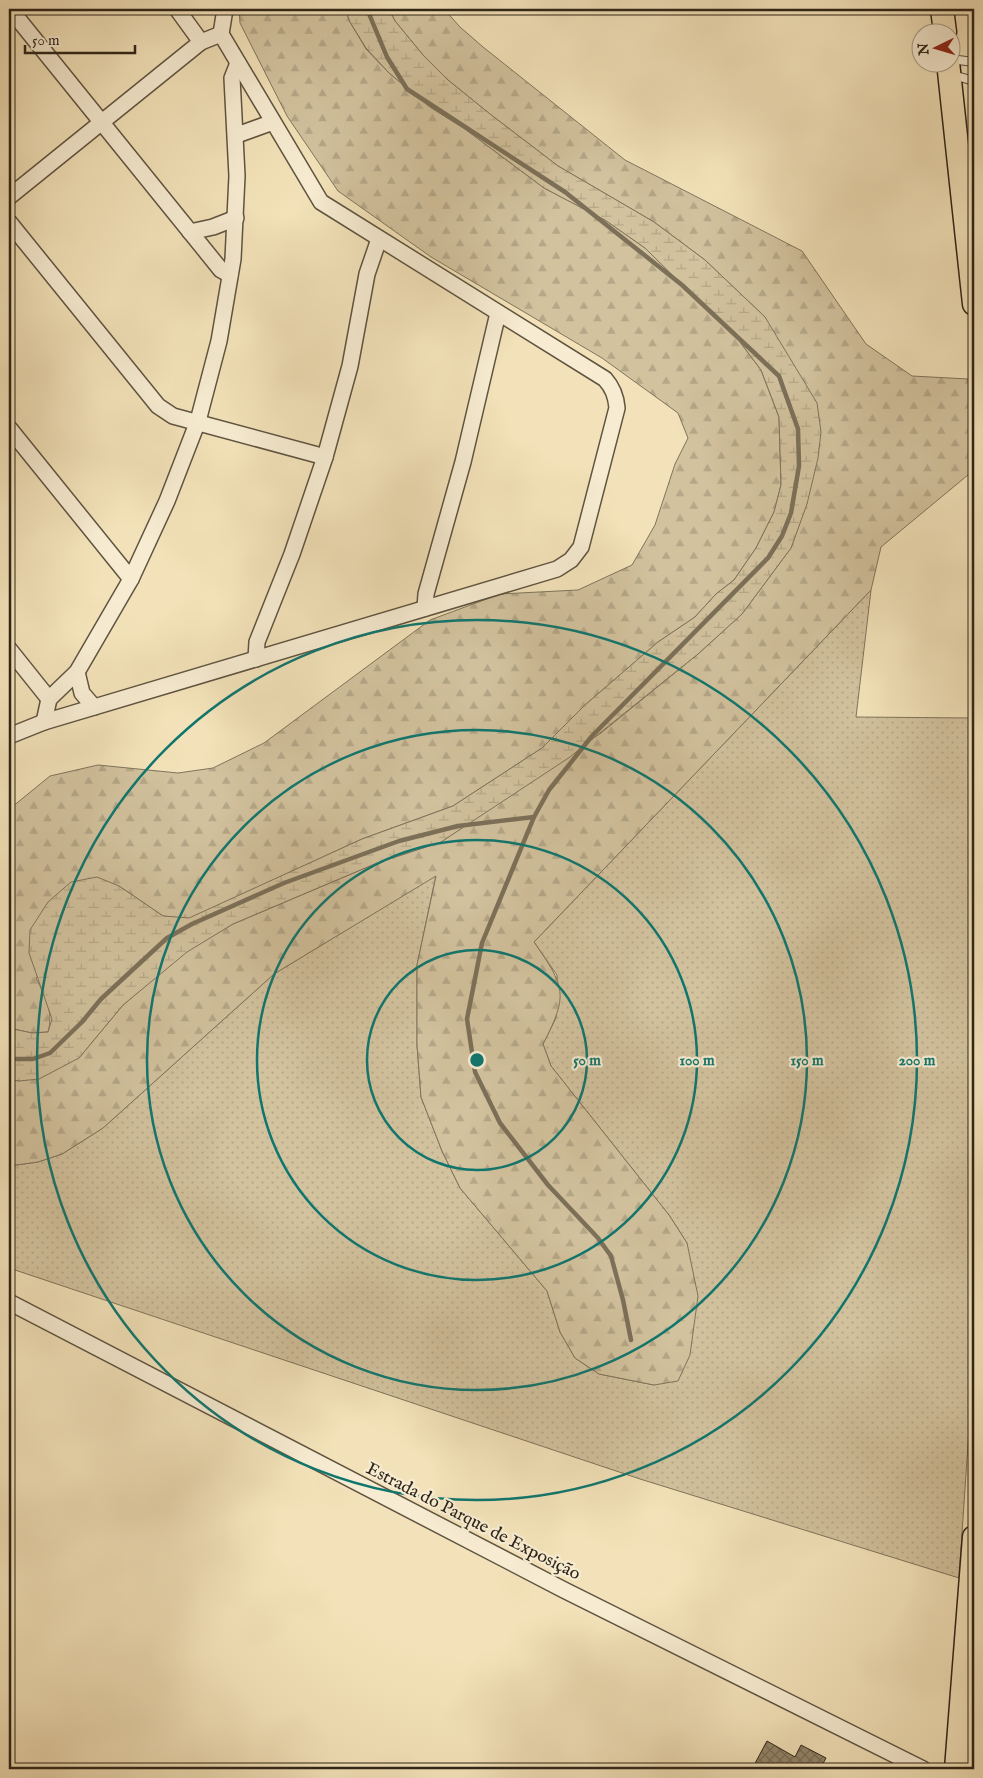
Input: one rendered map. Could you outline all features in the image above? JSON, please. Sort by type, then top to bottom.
[{"type":"main road","points":[[942,9],[943,22]]},
{"type":"main road","points":[[950,72],[974,304]]},
{"type":"main road","points":[[962,1764],[961,1700],[974,1537]]},
{"type":"street","points":[[10,9],[220,270],[230,275]]},
{"type":"street","points":[[177,9],[201,42]]},
{"type":"street","points":[[9,736],[44,722],[556,569],[571,560],[581,547],[617,408],[614,392],[605,379],[321,202],[221,34],[225,9]]},
{"type":"street","points":[[9,197],[201,42],[221,34]]},
{"type":"street","points":[[44,722],[49,699],[77,672],[131,579],[168,501],[198,421],[219,341],[230,275],[236,218],[237,135],[232,78],[238,63]]},
{"type":"street","points":[[237,135],[273,122]]},
{"type":"street","points":[[190,232],[213,228],[236,218]]},
{"type":"street","points":[[9,222],[158,406],[173,416],[198,421],[325,457]]},
{"type":"street","points":[[256,659],[257,642],[292,554],[325,457],[350,366],[367,274],[379,239]]},
{"type":"street","points":[[425,608],[426,594],[463,462],[498,313]]},
{"type":"street","points":[[9,428],[131,579]]},
{"type":"street","points":[[9,649],[49,699]]},
{"type":"street","points":[[77,672],[82,693],[94,707]]},
{"type":"street","name":"Estrada do Parque de Exposição","points":[[9,1302],[564,1590],[923,1769]]},
{"type":"lane","points":[[960,64],[974,62]]},
{"type":"lane","points":[[960,72],[974,81]]},
{"type":"lane","points":[[961,1700],[974,1729]]},
{"type":"green space","points":[[239,9],[345,9],[350,22],[366,49],[389,73],[430,107],[465,129],[544,188],[605,220],[645,248],[740,342],[761,370],[779,417],[781,485],[774,512],[756,548],[734,580],[716,594],[695,617],[658,642],[585,705],[542,748],[453,806],[362,839],[189,919],[163,916],[119,886],[36,978],[48,1004],[50,1025],[48,1032],[32,1033],[9,1028],[9,810],[12,807],[50,776],[98,765],[178,773],[213,768],[264,743],[430,620],[500,594],[578,590],[632,565],[655,525],[675,464],[688,438],[678,413],[602,358],[431,257],[338,191],[287,116],[240,23]]},
{"type":"green space","points":[[345,9],[389,9],[395,21],[423,55],[448,80],[558,166],[654,222],[705,260],[765,317],[817,403],[821,432],[818,458],[807,504],[791,548],[742,614],[698,654],[570,757],[441,842],[377,863],[233,924],[187,952],[123,1005],[79,1058],[39,1079],[19,1081],[9,1079],[9,1028],[32,1033],[48,1032],[52,1019],[29,953],[30,930],[48,902],[71,882],[97,877],[119,886],[163,916],[189,918],[362,839],[453,806],[542,748],[585,705],[658,642],[695,617],[716,594],[734,580],[756,548],[774,512],[781,485],[779,417],[761,370],[740,342],[645,248],[605,220],[544,188],[465,129],[430,107],[389,73],[366,48],[350,22]]},
{"type":"green space","points":[[389,9],[444,9],[460,27],[483,47],[625,160],[802,251],[866,344],[912,376],[968,379],[974,437],[974,470],[881,547],[871,590],[534,942],[552,970],[560,991],[557,1013],[543,1044],[551,1066],[669,1215],[687,1243],[698,1296],[690,1355],[678,1381],[654,1385],[599,1374],[575,1358],[560,1332],[547,1291],[460,1188],[442,1151],[421,1097],[417,1045],[417,965],[436,876],[274,974],[103,1128],[62,1154],[38,1162],[9,1166],[9,1079],[19,1081],[79,1058],[123,1005],[187,951],[233,924],[377,863],[441,842],[601,733],[698,654],[742,614],[791,548],[807,503],[765,317],[705,260],[654,222],[558,166],[448,80],[423,55],[395,21]]},
{"type":"green space","points":[[871,590],[856,717],[974,718],[974,1355],[959,1578],[640,1479],[9,1268],[9,1166],[38,1162],[62,1154],[103,1128],[274,974],[436,875],[417,965],[417,1045],[421,1097],[442,1151],[460,1188],[547,1291],[560,1332],[575,1358],[599,1374],[654,1385],[687,1243],[669,1215],[551,1066],[543,1044],[556,1018],[557,975],[534,942]]},
{"type":"building","points":[[767,1741],[795,1757],[801,1745],[826,1758],[820,1769],[752,1769]]},
{"type":"waterway","points":[[367,9],[387,57],[407,89],[565,192],[682,285],[779,376],[798,429],[799,466],[791,513],[782,536],[768,558],[592,736],[549,790],[534,817],[482,943],[467,1019],[475,1072],[500,1123],[548,1185],[598,1238],[611,1256],[631,1340]]},
{"type":"waterway","points":[[9,1059],[33,1059],[50,1053],[82,1022],[101,999],[167,938],[192,924],[284,883],[399,841],[458,826],[534,817]]}]
